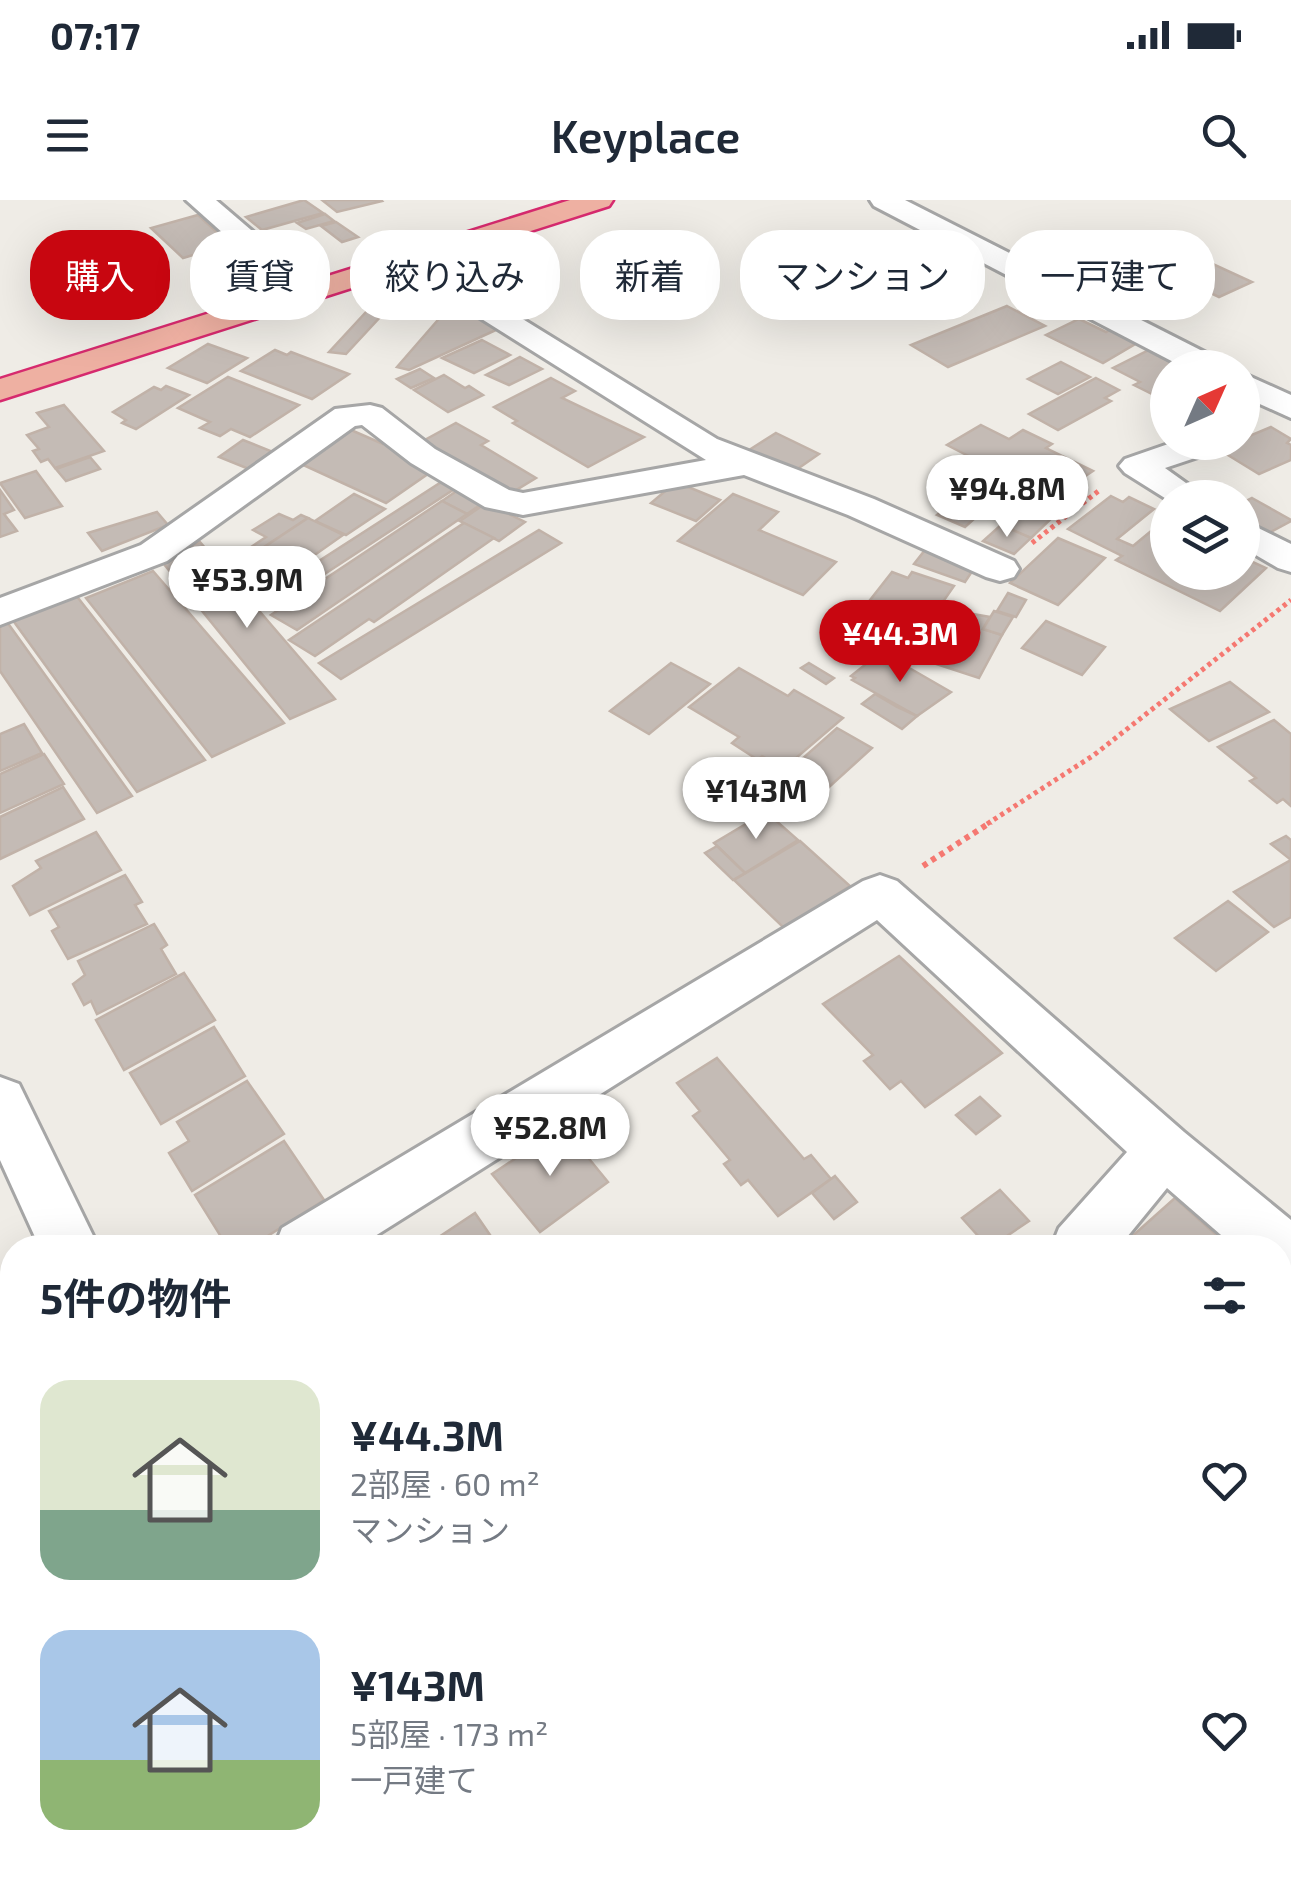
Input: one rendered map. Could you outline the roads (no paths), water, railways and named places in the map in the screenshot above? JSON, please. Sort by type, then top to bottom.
[{"type":"highway","points":[[330,265],[539,200]]},
{"type":"highway","points":[[505,230],[598,200]]},
{"type":"highway","points":[[0,390],[350,280]]},
{"type":"highway","points":[[0,368],[190,309]]},
{"type":"street","points":[[200,200],[235,230]]},
{"type":"street","points":[[884,200],[1176,350]]},
{"type":"street","points":[[503,320],[704,446],[743,466],[811,487],[1000,569]]},
{"type":"street","points":[[1260,393],[1291,408]]},
{"type":"street","points":[[0,612],[154,554],[347,416],[370,415],[438,465],[498,499],[523,504],[644,480],[743,466]]},
{"type":"street","points":[[1154,460],[1136,466],[1159,480]]},
{"type":"street","points":[[1260,541],[1291,560]]},
{"type":"street","points":[[324,1235],[880,894],[1164,1150],[1265,1235]]},
{"type":"street","points":[[0,1101],[64,1235]]},
{"type":"street","points":[[1091,1235],[1164,1150]]}]
